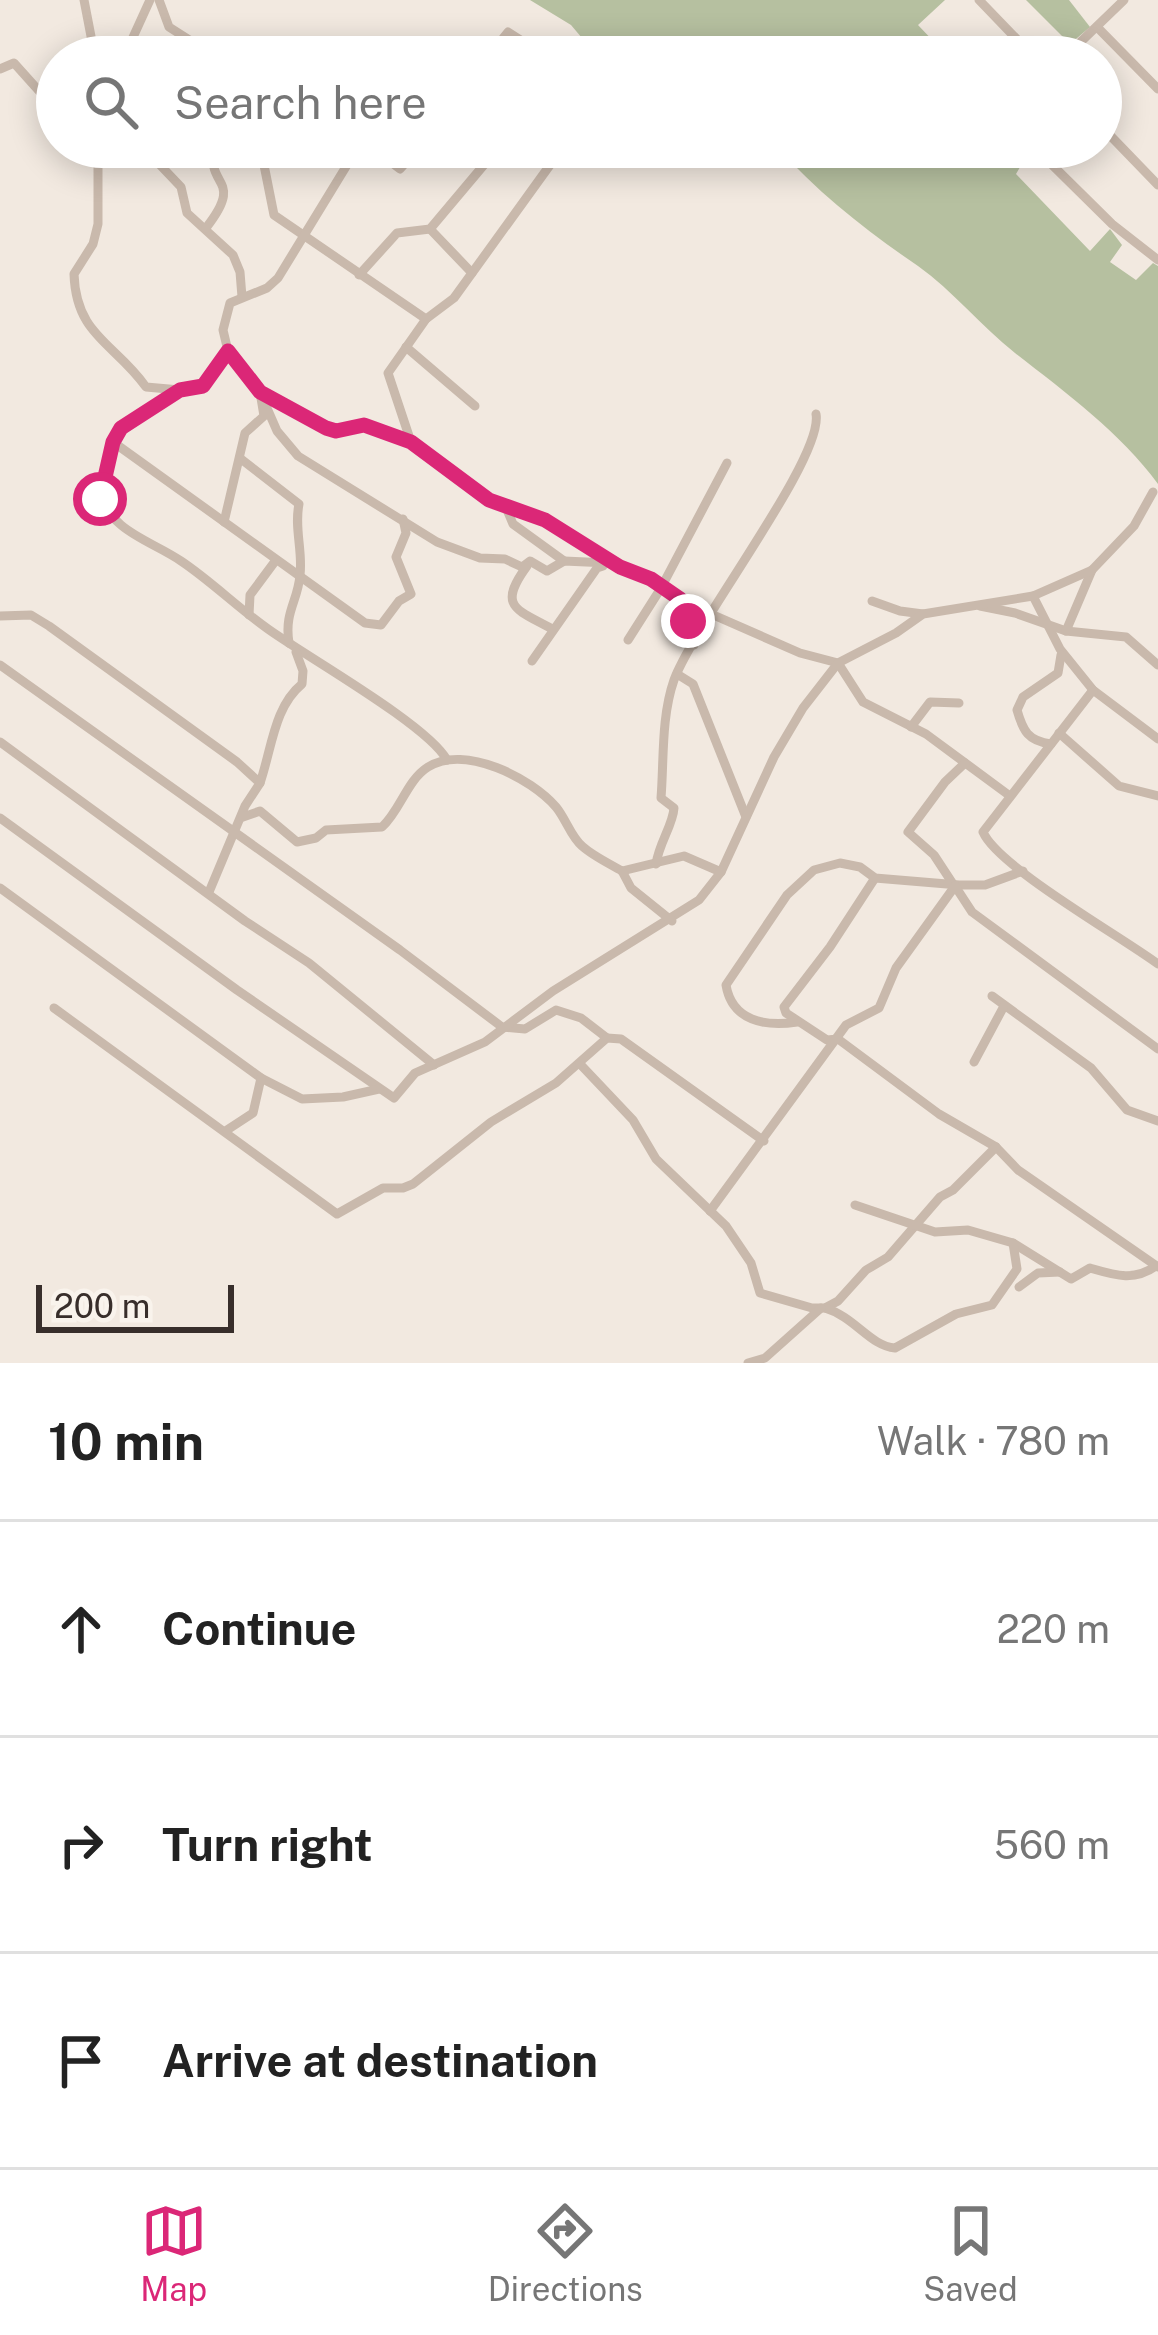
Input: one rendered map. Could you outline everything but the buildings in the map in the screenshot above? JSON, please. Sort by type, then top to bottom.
[{"type":"street","points":[[83,0],[90,36]]},
{"type":"street","points":[[135,36],[155,0]]},
{"type":"street","points":[[155,0],[169,27],[183,36]]},
{"type":"street","points":[[979,0],[1014,36]]},
{"type":"street","points":[[1087,36],[1124,0]]},
{"type":"street","points":[[1097,26],[1107,36]]},
{"type":"street","points":[[1122,52],[1158,89]]},
{"type":"street","points":[[0,69],[14,63],[36,88]]},
{"type":"street","points":[[1122,147],[1158,184]]},
{"type":"street","points":[[98,168],[98,224],[93,244],[74,274],[88,329],[146,387],[203,386],[228,351]]},
{"type":"street","points":[[163,168],[182,187],[187,213],[233,255],[242,297]]},
{"type":"street","points":[[206,228],[226,198],[215,168]]},
{"type":"street","points":[[262,168],[274,215],[426,320]]},
{"type":"street","points":[[345,168],[278,278],[267,288],[230,303],[224,316],[228,351],[260,392],[277,431],[298,457],[417,532],[480,558],[505,559],[522,568],[530,561]]},
{"type":"street","points":[[359,275],[397,233],[430,229],[481,168]]},
{"type":"street","points":[[411,442],[386,376],[426,320],[446,307],[547,168]]},
{"type":"street","points":[[1055,168],[1112,224],[1158,260]]},
{"type":"street","points":[[430,229],[472,273]]},
{"type":"street","points":[[406,347],[476,406]]},
{"type":"street","points":[[180,390],[121,428],[113,442],[99,492],[118,523],[144,543],[180,560],[249,616],[377,701],[447,760]]},
{"type":"street","points":[[260,392],[326,428],[336,431],[364,425],[411,442],[489,500],[545,520],[680,599],[800,653],[838,663],[863,703],[911,727],[1010,796]]},
{"type":"street","points":[[224,522],[245,434],[264,416],[260,392]]},
{"type":"street","points":[[656,864],[663,832],[674,818],[674,808],[662,798],[659,768],[676,674],[803,462],[816,434],[816,414]]},
{"type":"street","points":[[113,442],[354,618],[381,625],[412,591],[396,557],[406,533],[403,519]]},
{"type":"street","points":[[209,892],[244,806],[260,782],[278,730],[278,713],[302,684],[304,670],[286,623],[301,578],[297,500],[241,459]]},
{"type":"street","points":[[628,640],[662,588],[728,463]]},
{"type":"street","points":[[1066,631],[1092,570],[1134,526],[1153,492]]},
{"type":"street","points":[[505,505],[513,524],[564,561]]},
{"type":"street","points":[[249,616],[250,595],[277,560]]},
{"type":"street","points":[[530,561],[547,571],[564,561],[614,563]]},
{"type":"street","points":[[530,561],[510,599],[514,607],[552,629]]},
{"type":"street","points":[[532,662],[597,568],[614,563]]},
{"type":"street","points":[[872,601],[923,614],[1033,596],[1092,570]]},
{"type":"street","points":[[1033,596],[1060,650],[1093,690],[1158,740]]},
{"type":"street","points":[[680,599],[694,645]]},
{"type":"street","points":[[973,604],[1066,631],[1126,637],[1157,662]]},
{"type":"street","points":[[0,818],[394,1098],[410,1077],[464,1054],[614,952],[699,901],[722,872],[787,734],[838,663],[923,614]]},
{"type":"street","points":[[0,616],[31,615],[49,626],[260,782]]},
{"type":"street","points":[[1051,744],[1025,735],[1017,710],[1024,697],[1058,673],[1060,650]]},
{"type":"street","points":[[0,664],[502,1027],[525,1028],[556,1010],[581,1018],[607,1038],[621,1039],[764,1141]]},
{"type":"street","points":[[676,674],[693,684],[746,817]]},
{"type":"street","points":[[1093,690],[983,832],[988,843],[1024,872],[1158,964]]},
{"type":"street","points":[[911,727],[930,703],[958,703]]},
{"type":"street","points":[[1146,730],[1158,722]]},
{"type":"street","points":[[1059,733],[1119,787],[1158,796]]},
{"type":"street","points":[[0,742],[374,1013],[434,1065]]},
{"type":"street","points":[[243,817],[260,811],[297,842],[326,830],[382,827],[426,768],[447,760],[468,760],[539,791],[580,845],[622,871],[631,888],[672,921]]},
{"type":"street","points":[[953,884],[934,855],[908,832],[965,763]]},
{"type":"street","points":[[622,871],[692,857],[722,872]]},
{"type":"street","points":[[799,1021],[773,1026],[749,1020],[726,993],[726,981],[787,895],[814,870],[840,863],[860,867],[875,878],[985,885],[1024,872]]},
{"type":"street","points":[[855,1205],[935,1232],[968,1230],[1013,1243],[1073,1280],[1090,1268],[1114,1276],[1140,1276],[1157,1267],[1018,1170],[996,1147],[939,1114],[838,1039],[827,1040],[786,1013],[784,1006],[875,878]]},
{"type":"street","points":[[710,1211],[846,1025],[879,1008],[896,968],[956,886],[972,912],[1158,1049]]},
{"type":"street","points":[[0,888],[261,1078],[302,1099],[379,1089]]},
{"type":"street","points":[[992,996],[1091,1068],[1127,1110],[1158,1121]]},
{"type":"street","points":[[974,1062],[1004,1006]]},
{"type":"street","points":[[54,1008],[227,1130],[316,1201],[340,1213],[383,1188],[413,1184],[453,1148],[580,1064],[607,1038]]},
{"type":"street","points":[[580,1064],[633,1120],[656,1159],[726,1226],[751,1263],[760,1293],[845,1314],[877,1345],[895,1348],[956,1313],[987,1308],[1017,1269]]},
{"type":"street","points":[[227,1130],[254,1113],[261,1078]]},
{"type":"street","points":[[748,1363],[765,1358],[845,1295],[996,1147]]},
{"type":"street","points":[[1013,1243],[1019,1287],[1038,1274]]},
{"type":"street","points":[[1017,1269],[1060,1273]]},
{"type":"green space","points":[[530,0],[945,0],[918,25],[928,36],[580,36]]},
{"type":"green space","points":[[1026,0],[1069,0],[1090,27],[1079,36],[1062,36]]},
{"type":"green space","points":[[797,168],[1020,168],[1016,174],[1090,251],[1110,229],[1122,245],[1110,262],[1136,280],[1153,263],[1158,266],[1158,484],[1091,414],[1003,343],[931,276]]},
{"type":"route","points":[[100,499],[113,442],[121,428],[180,390],[203,386],[228,351],[260,392],[326,428],[336,431],[364,425],[411,442],[489,500],[545,520],[620,567],[651,579],[680,599],[688,621]]}]
